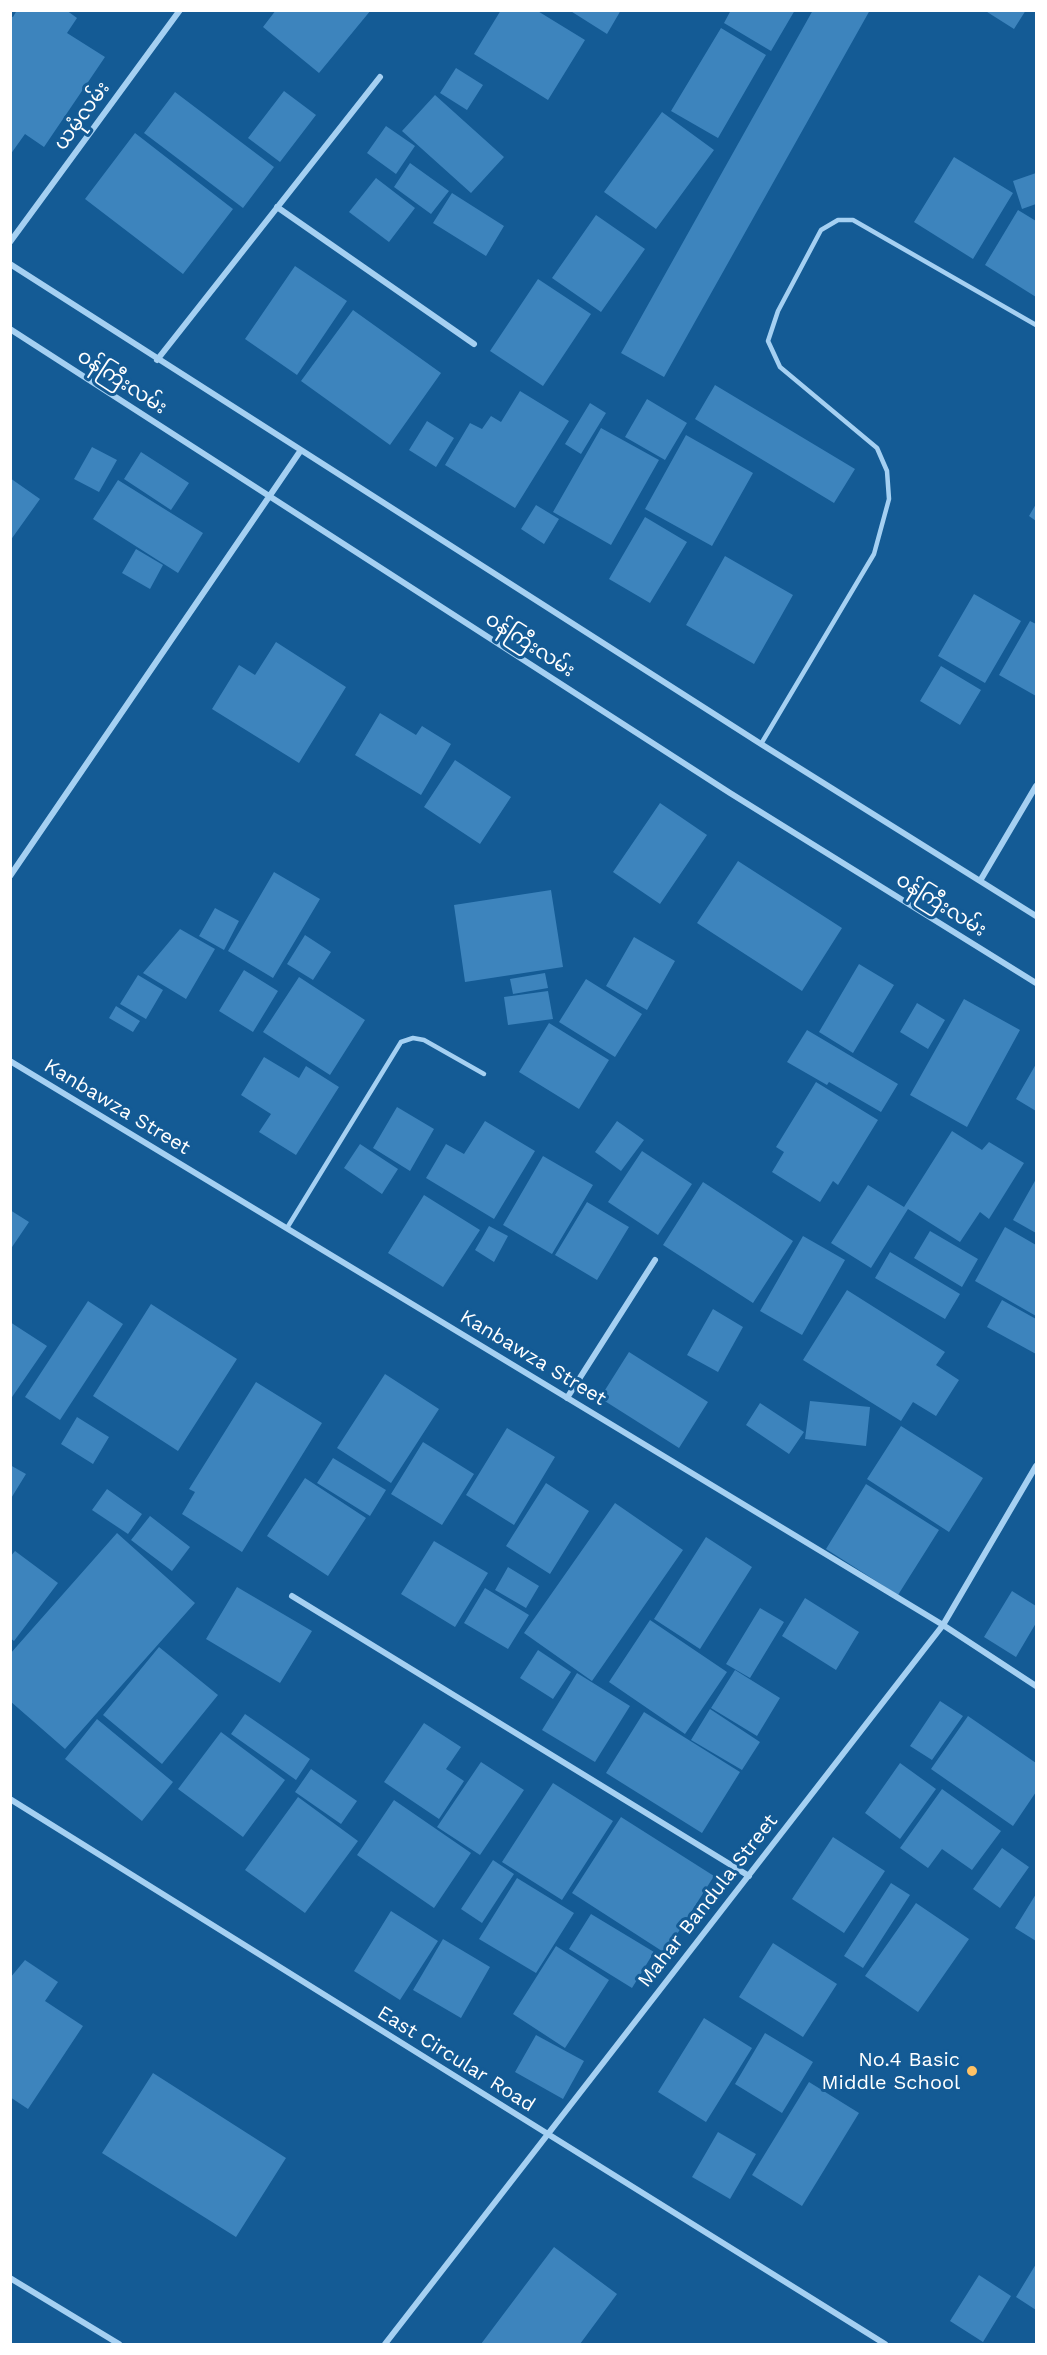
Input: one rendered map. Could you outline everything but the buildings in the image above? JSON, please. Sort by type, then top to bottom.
[{"type":"street","name":"ယမုံလမ်း","points":[[10,242],[180,10]]},
{"type":"street","points":[[157,360],[380,77]]},
{"type":"street","points":[[277,207],[474,344]]},
{"type":"street","name":"ဝန်ကြီးလမ်း","points":[[10,264],[761,744],[1036,916]]},
{"type":"street","name":"ဝန်ကြီးလမ်း","points":[[10,329],[730,793],[1036,983]]},
{"type":"street","points":[[10,876],[301,450]]},
{"type":"street","points":[[980,881],[1036,786]]},
{"type":"street","name":"Kanbawza Street","points":[[10,1062],[943,1625],[1036,1686]]},
{"type":"street","points":[[567,1398],[655,1260]]},
{"type":"street","name":"Mahar Bandula Street","points":[[385,2344],[943,1625],[1036,1466]]},
{"type":"street","points":[[292,1596],[749,1876]]},
{"type":"street","name":"East Circular Road","points":[[10,1799],[885,2344]]},
{"type":"street","points":[[10,2278],[119,2344]]},
{"type":"lane","points":[[761,744],[874,554],[889,499],[887,471],[877,448],[780,367],[768,341],[778,311],[821,230],[838,220],[853,220],[1036,325]]},
{"type":"lane","points":[[286,1228],[401,1042],[413,1038],[424,1040],[484,1074]]},
{"type":"place","name":"No.4 Basic Middle School","points":[[972,2071]]}]
